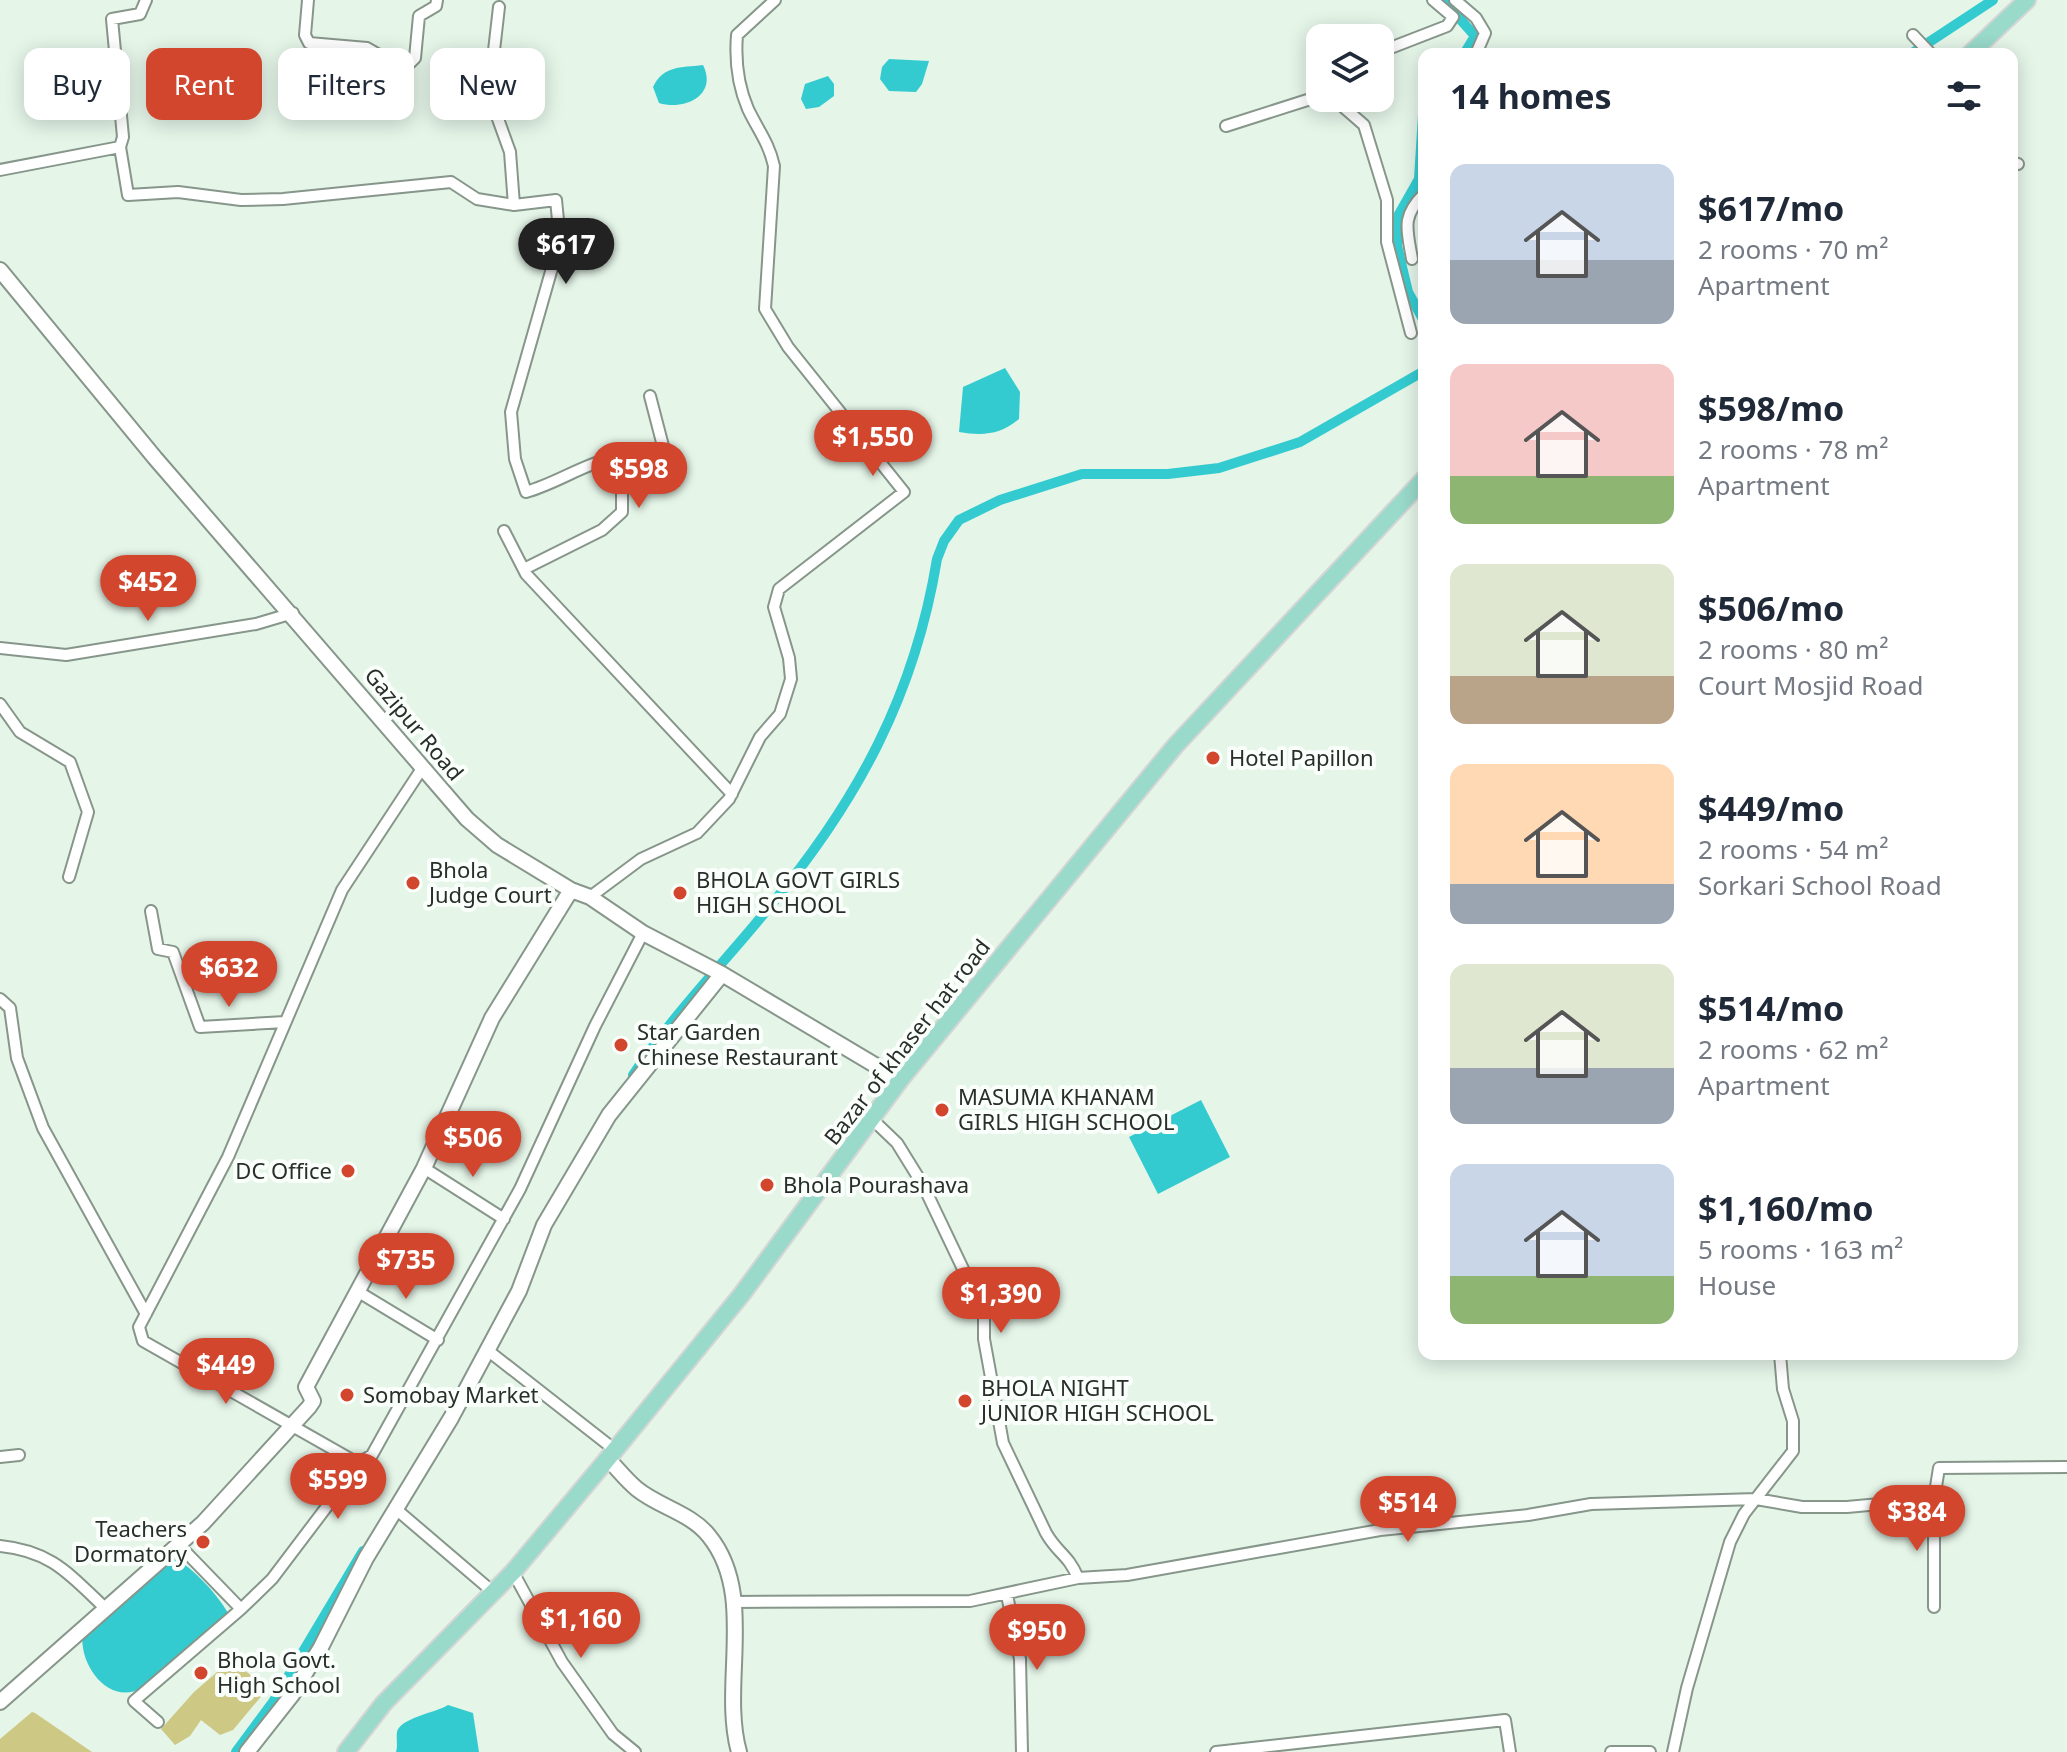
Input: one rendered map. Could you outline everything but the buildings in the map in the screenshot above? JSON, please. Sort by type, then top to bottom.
[{"type":"main road","points":[[1976,48],[2027,0]]},
{"type":"main road","name":"Bazar of khaser hat road","points":[[346,1752],[384,1703],[513,1572],[611,1454],[742,1294],[900,1080],[1175,746],[1418,485]]},
{"type":"street","points":[[146,0],[140,14],[112,19],[123,137],[120,147],[128,195],[178,192],[241,200],[283,199],[451,182],[477,199],[514,205],[556,200],[560,240],[511,412],[515,459],[526,492],[546,486],[574,470],[614,457],[622,475],[622,512],[602,530],[524,569]]},
{"type":"street","points":[[308,0],[305,35],[309,43],[367,48],[393,63],[410,63],[415,58],[419,16],[436,6],[437,0]]},
{"type":"street","points":[[590,897],[641,859],[697,833],[732,794],[760,737],[780,714],[791,679],[789,658],[774,607],[779,589],[904,492],[788,347],[765,309],[774,166],[770,148],[743,94],[735,51],[737,35],[775,0]]},
{"type":"street","points":[[1394,47],[1447,26],[1453,17],[1433,0]]},
{"type":"street","points":[[1455,0],[1476,18],[1485,33],[1479,48]]},
{"type":"street","points":[[499,7],[489,94],[510,152],[514,205]]},
{"type":"street","points":[[1913,35],[1925,48]]},
{"type":"street","points":[[1226,126],[1306,100]]},
{"type":"street","points":[[1349,112],[1364,125],[1387,200],[1387,242],[1411,333]]},
{"type":"street","points":[[0,170],[120,147]]},
{"type":"street","points":[[1412,259],[1407,219],[1410,209],[1418,200]]},
{"type":"street","name":"Gazipur Road","points":[[0,270],[155,458],[293,613],[421,770],[467,819],[497,845],[571,890],[590,897],[643,933],[722,974],[900,1080]]},
{"type":"street","points":[[622,475],[663,446],[650,396]]},
{"type":"street","points":[[504,531],[524,569],[639,698],[732,794]]},
{"type":"street","points":[[0,648],[66,655],[256,624],[293,613]]},
{"type":"street","points":[[0,704],[20,732],[70,762],[74,772],[88,812],[69,877]]},
{"type":"street","points":[[421,770],[342,890],[228,1157],[139,1327],[143,1341],[342,1455],[362,1461],[372,1455],[504,1219],[595,1026],[643,933]]},
{"type":"street","points":[[0,1702],[104,1607],[203,1523],[313,1401],[306,1387],[424,1168],[492,1018],[571,890]]},
{"type":"street","points":[[151,911],[158,949],[173,952],[200,1027],[285,1022]]},
{"type":"street","points":[[247,1752],[292,1695],[366,1558],[397,1510],[519,1291],[544,1225],[609,1115],[722,974]]},
{"type":"street","points":[[0,999],[10,1008],[17,1058],[43,1128],[146,1314]]},
{"type":"street","points":[[873,1120],[897,1143],[923,1185],[984,1313],[984,1339],[1003,1443],[1046,1533],[1055,1547],[1070,1558],[1078,1578]]},
{"type":"street","points":[[424,1168],[504,1219]]},
{"type":"street","points":[[357,1291],[438,1340]]},
{"type":"street","points":[[486,1349],[611,1454],[636,1489],[698,1524],[709,1536],[728,1569],[732,1602],[734,1713],[739,1752]]},
{"type":"street","points":[[1673,1752],[1730,1542],[1756,1499],[1793,1451],[1793,1421],[1783,1389],[1781,1360]]},
{"type":"street","points":[[0,1457],[19,1455]]},
{"type":"street","points":[[1934,1607],[1934,1499],[1939,1468],[2067,1467]]},
{"type":"street","points":[[158,1722],[134,1701],[272,1579],[353,1472]]},
{"type":"street","points":[[732,1602],[952,1603],[1007,1595],[1078,1578],[1158,1570],[1380,1530],[1528,1515],[1591,1504],[1756,1499],[1802,1507],[1934,1499]]},
{"type":"street","points":[[397,1510],[493,1592]]},
{"type":"street","points":[[178,1544],[241,1609]]},
{"type":"street","points":[[0,1546],[30,1549],[58,1563],[104,1607]]},
{"type":"street","points":[[513,1572],[562,1662],[613,1734],[635,1752]]},
{"type":"street","points":[[1007,1595],[1020,1659],[1022,1752]]},
{"type":"street","points":[[1216,1752],[1505,1720],[1510,1752]]},
{"type":"street","points":[[1611,1752],[1650,1752]]},
{"type":"shaded area","points":[[231,1660],[252,1676],[264,1693],[233,1730],[220,1735],[201,1720],[190,1736],[175,1745],[161,1729],[194,1692]]},
{"type":"shaded area","points":[[32,1712],[92,1752],[0,1752],[0,1739]]},
{"type":"water","points":[[889,59],[929,61],[922,84],[916,92],[889,91],[880,79],[882,67]]},
{"type":"water","points":[[703,65],[706,85],[703,92],[679,105],[659,103],[653,87],[662,75],[674,69]]},
{"type":"water","points":[[828,76],[834,84],[834,96],[819,107],[806,109],[801,99],[805,84]]},
{"type":"water","points":[[1005,368],[1020,392],[1019,419],[991,433],[959,432],[963,387]]},
{"type":"water","points":[[1201,1100],[1230,1157],[1158,1194],[1129,1137]]},
{"type":"water","points":[[168,1556],[184,1564],[202,1580],[228,1613],[142,1688],[118,1692],[107,1687],[90,1668],[82,1643],[83,1631]]},
{"type":"water","points":[[448,1705],[473,1713],[479,1752],[396,1752],[397,1732],[404,1723]]},
{"type":"waterway","points":[[1443,0],[1475,36],[1468,48]]},
{"type":"waterway","points":[[1920,48],[1993,0]]},
{"type":"waterway","points":[[1418,181],[1398,216],[1397,246],[1408,292],[1418,310]]},
{"type":"waterway","points":[[633,1075],[683,1009],[802,866],[856,785],[898,700],[914,655],[937,559],[944,541],[959,520],[1000,500],[1082,474],[1168,474],[1219,468],[1300,442],[1418,374]]},
{"type":"waterway","points":[[236,1752],[273,1702],[363,1551]]},
{"type":"place","name":"Hotel Papillon","points":[[1213,758]]},
{"type":"place","name":"Bhola Judge Court","points":[[413,883]]},
{"type":"place","name":"BHOLA GOVT GIRLS HIGH SCHOOL","points":[[680,893]]},
{"type":"place","name":"Star Garden Chinese Restaurant","points":[[621,1045]]},
{"type":"place","name":"MASUMA KHANAM GIRLS HIGH SCHOOL","points":[[942,1110]]},
{"type":"place","name":"DC Office","points":[[348,1171]]},
{"type":"place","name":"Bhola Pourashava","points":[[767,1185]]},
{"type":"place","name":"Somobay Market","points":[[347,1395]]},
{"type":"place","name":"BHOLA NIGHT JUNIOR HIGH SCHOOL","points":[[965,1401]]},
{"type":"place","name":"Teachers Dormatory","points":[[203,1542]]},
{"type":"place","name":"Bhola Govt. High School","points":[[201,1673]]}]
